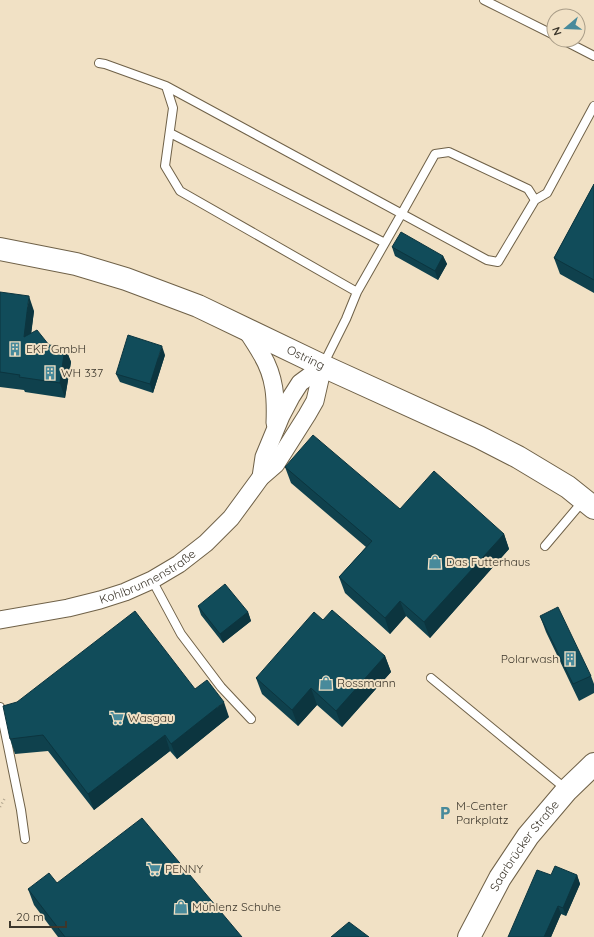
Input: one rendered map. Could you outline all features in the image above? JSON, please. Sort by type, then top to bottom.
[{"type":"street","name":"Ostring","points":[[0,249],[76,264],[126,279],[198,306],[323,366],[479,437],[518,457],[568,487],[589,504]]},
{"type":"street","name":"Kohlbrunnenstraße","points":[[245,328],[263,356],[271,376],[276,401],[275,431]]},
{"type":"street","name":"Kohlbrunnenstraße","points":[[261,477],[264,458],[281,416],[291,397],[300,383],[323,366]]},
{"type":"street","name":"Kohlbrunnenstraße","points":[[0,620],[68,608],[125,592],[152,580],[179,564],[206,543],[231,518],[261,477],[276,464],[315,402],[323,366]]},
{"type":"street","name":"Saarbrücker Straße","points":[[468,937],[500,878],[528,836],[567,790],[594,764]]},
{"type":"lane","points":[[484,0],[546,31]]},
{"type":"lane","points":[[578,48],[594,56]]},
{"type":"lane","points":[[99,62],[166,86],[487,260],[498,262],[535,200],[547,193],[594,106]]},
{"type":"lane","points":[[166,86],[173,108],[165,166],[180,191],[357,292]]},
{"type":"lane","points":[[170,133],[385,243]]},
{"type":"lane","points":[[323,366],[346,319],[357,292],[435,154],[449,152],[456,155],[528,189],[535,200]]},
{"type":"lane","points":[[545,546],[589,504]]},
{"type":"lane","points":[[152,580],[181,634],[221,687],[251,719]]},
{"type":"lane","points":[[431,678],[567,790]]},
{"type":"lane","points":[[0,706],[21,810],[25,839]]},
{"type":"building","points":[[594,184],[594,280],[554,258]]},
{"type":"building","points":[[401,232],[443,256],[435,271],[392,247]]},
{"type":"building","points":[[0,292],[29,296],[24,337],[37,330],[49,345],[65,347],[60,383],[19,377],[20,375],[0,372]]},
{"type":"building","points":[[128,335],[162,346],[150,384],[116,374]]},
{"type":"building","points":[[313,435],[400,509],[434,471],[504,534],[424,622],[400,601],[385,618],[339,577],[372,541],[285,467]]},
{"type":"building","points":[[225,584],[248,612],[220,634],[198,606]]},
{"type":"building","name":"Polarwash","points":[[558,607],[591,676],[573,684],[540,616]]},
{"type":"building","name":"Rossmann","points":[[332,610],[385,656],[336,711],[311,688],[292,710],[256,678],[314,612],[323,620]]},
{"type":"building","name":"Wasgau","points":[[135,611],[195,689],[207,680],[224,702],[171,744],[165,735],[88,794],[43,735],[10,739],[3,706],[17,702]]},
{"type":"building","points":[[142,818],[242,937],[65,937],[28,889],[49,873],[57,883]]},
{"type":"building","points":[[555,866],[577,875],[563,908],[558,906],[544,937],[508,937],[537,870],[551,875]]},
{"type":"building","points":[[349,922],[369,937],[331,937]]},
{"type":"place","name":"EKF GmbH","points":[[15,349]]},
{"type":"place","name":"WH 337","points":[[50,373]]},
{"type":"place","name":"Das Futterhaus","points":[[435,562]]},
{"type":"place","name":"Polarwash","points":[[570,659]]},
{"type":"place","name":"Rossmann","points":[[326,683]]},
{"type":"place","name":"Wasgau","points":[[117,718]]},
{"type":"place","name":"M-Center Parkplatz","points":[[445,813]]},
{"type":"place","name":"PENNY","points":[[154,869]]},
{"type":"place","name":"Mühlenz Schuhe","points":[[181,907]]}]
